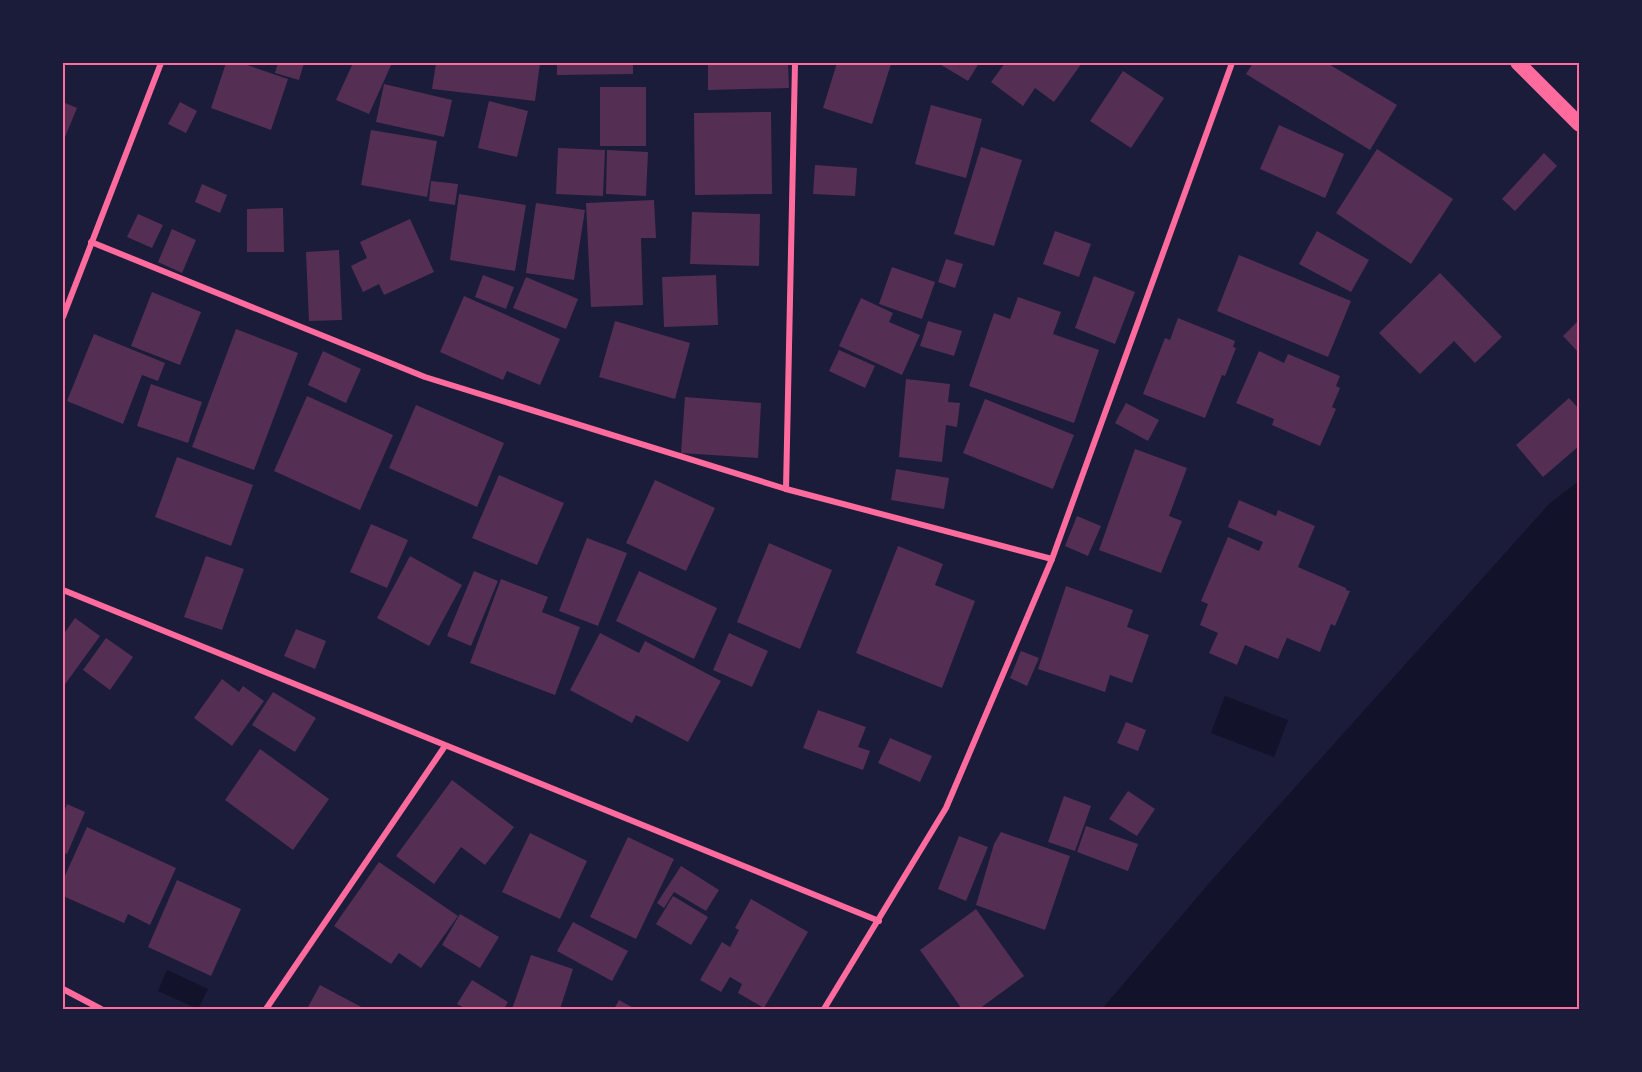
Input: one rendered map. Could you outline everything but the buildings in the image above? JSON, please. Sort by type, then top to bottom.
[{"type":"main road","points":[[1518,63],[1579,124]]},
{"type":"street","points":[[63,317],[161,63]]},
{"type":"street","points":[[786,489],[795,63]]},
{"type":"street","points":[[824,1009],[946,808],[1052,559],[1232,63]]},
{"type":"street","points":[[91,242],[424,377],[786,489],[1052,559]]},
{"type":"street","points":[[63,590],[879,921]]},
{"type":"street","points":[[266,1009],[445,746]]},
{"type":"street","points":[[63,989],[101,1009]]},
{"type":"shaded area","points":[[1579,481],[1579,1009],[1102,1009],[1211,881],[1549,504]]},
{"type":"shaded area","points":[[1225,696],[1288,720],[1274,757],[1211,733]]},
{"type":"shaded area","points":[[167,970],[208,989],[198,1009],[158,991]]}]
